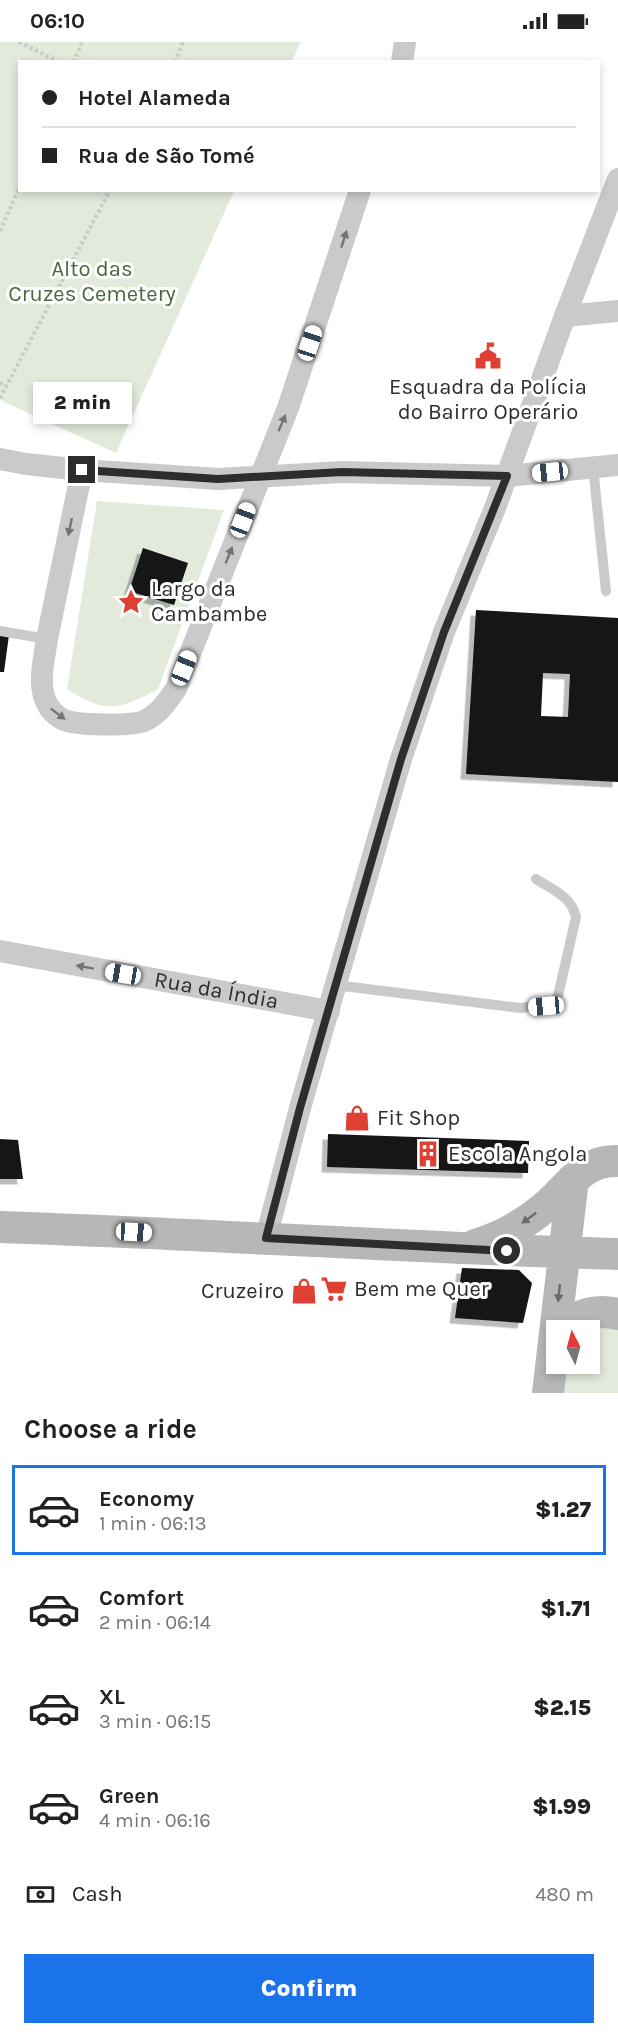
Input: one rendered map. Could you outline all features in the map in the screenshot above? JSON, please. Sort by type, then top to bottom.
[{"type":"main road","points":[[461,1249],[501,1236],[516,1228],[546,1206],[582,1171],[598,1162],[618,1161]]},
{"type":"main road","points":[[558,1320],[573,1179]]},
{"type":"main road","points":[[0,1227],[461,1249],[618,1254]]},
{"type":"main road","points":[[572,1320],[591,1311],[618,1314]]},
{"type":"main road","points":[[548,1393],[551,1374]]},
{"type":"street","points":[[402,60],[405,42]]},
{"type":"street","points":[[266,1238],[271,1212],[401,759],[444,632],[507,476],[618,178]]},
{"type":"street","points":[[82,470],[47,639],[42,690],[49,708],[63,720],[101,725],[143,721],[163,709],[176,689],[288,408],[359,192]]},
{"type":"street","points":[[565,316],[618,310]]},
{"type":"street","points":[[0,459],[82,470],[218,479],[342,472],[507,476],[618,465]]},
{"type":"street","name":"Rua da Índia","points":[[0,951],[328,1011]]},
{"type":"lane","points":[[593,467],[606,591]]},
{"type":"lane","points":[[0,631],[47,639]]},
{"type":"lane","points":[[335,985],[520,1008],[552,1004],[558,996],[576,917],[573,906],[565,897],[536,879]]},
{"type":"path","points":[[19,42],[55,60]]},
{"type":"path","points":[[75,60],[82,42]]},
{"type":"path","points":[[176,60],[183,42]]},
{"type":"path","points":[[0,231],[18,190]]},
{"type":"path","points":[[0,398],[109,192]]},
{"type":"path","points":[[0,383],[6,386]]},
{"type":"green space","name":"Alto das Cruzes Cemetery","points":[[0,42],[301,42],[292,60],[18,60],[18,192],[234,192],[116,453],[0,400]]},
{"type":"green space","points":[[97,501],[224,510],[158,689],[133,701],[112,706],[102,706],[67,689]]},
{"type":"green space","points":[[618,1326],[618,1393],[564,1393],[566,1374],[600,1374],[600,1328]]},
{"type":"building","points":[[143,548],[188,563],[174,605],[129,591]]},
{"type":"building","points":[[476,610],[618,618],[618,782],[466,774]],"holes":[[[543,673],[570,674],[568,717],[541,716]]]},
{"type":"building","points":[[0,634],[9,635],[4,672],[0,672]]},
{"type":"building","name":"Escola Angola","points":[[328,1134],[529,1141],[528,1173],[327,1167]]},
{"type":"building","points":[[0,1139],[18,1140],[23,1179],[0,1179]]},
{"type":"building","points":[[462,1268],[519,1270],[532,1283],[523,1323],[455,1318]]},
{"type":"place","name":"Esquadra da Polícia do Bairro Operário","points":[[488,356]]},
{"type":"place","name":"Largo da Cambambe","points":[[131,602]]},
{"type":"place","name":"Fit Shop","points":[[357,1118]]},
{"type":"place","name":"Escola Angola","points":[[428,1154]]},
{"type":"place","name":"Bem me Quer","points":[[334,1289]]},
{"type":"place","name":"Cruzeiro","points":[[304,1291]]},
{"type":"route","points":[[82,470],[218,479],[342,472],[507,476],[444,632],[401,759],[300,1108],[266,1238],[507,1251]]}]
